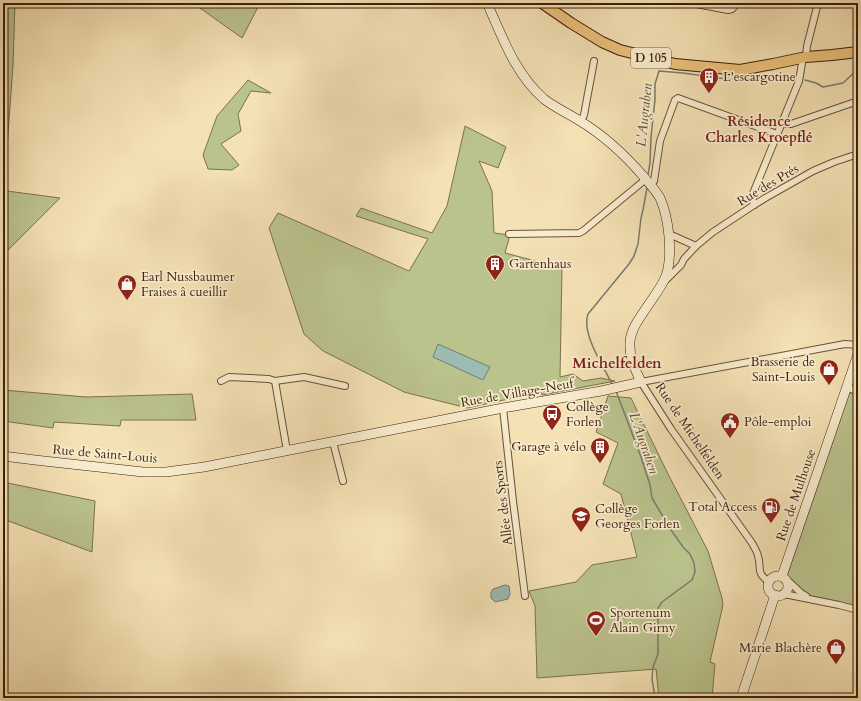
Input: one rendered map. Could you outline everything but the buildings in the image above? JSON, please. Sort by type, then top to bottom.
[{"type":"main road","name":"D 105","points":[[542,3],[602,42],[620,50],[675,64],[740,70],[858,52]]},
{"type":"street","name":"Rue de Michelfelden","points":[[487,3],[511,54],[530,85],[545,100],[581,121],[611,143],[631,162],[660,198],[669,234],[668,268],[663,282],[636,324],[631,336],[630,354],[641,382],[671,429],[752,543],[758,557],[759,570],[762,576],[769,582]]},
{"type":"street","points":[[691,3],[728,10],[734,7],[734,3]]},
{"type":"street","points":[[754,205],[752,196],[762,179],[781,123],[799,81],[818,3]]},
{"type":"street","points":[[581,121],[584,115],[594,61]]},
{"type":"street","points":[[509,234],[579,233],[648,182],[654,181],[660,141],[675,100],[678,98],[777,134]]},
{"type":"street","points":[[781,123],[790,124],[858,101]]},
{"type":"street","name":"Rue des Prés","points":[[663,282],[681,265],[684,259],[696,246],[713,232],[767,196],[813,171],[858,154]]},
{"type":"street","points":[[669,234],[696,246]]},
{"type":"street","points":[[668,268],[681,265]]},
{"type":"street","name":"Rue de Village-Neuf","points":[[204,467],[641,382],[845,344],[858,345]]},
{"type":"street","name":"Rue de Mulhouse","points":[[784,578],[858,354]]},
{"type":"street","points":[[221,380],[229,377],[269,379],[275,381],[304,377],[345,386]]},
{"type":"street","points":[[275,381],[287,452]]},
{"type":"street","points":[[847,387],[858,392]]},
{"type":"street","name":"Allée des Sports","points":[[503,408],[525,596]]},
{"type":"street","points":[[333,442],[342,481]]},
{"type":"street","name":"Rue de Saint-Louis","points":[[3,456],[143,472],[166,472],[204,467]]},
{"type":"street","points":[[813,600],[801,593],[784,578],[775,576],[769,582],[768,587],[771,593],[858,610]]},
{"type":"street","points":[[741,698],[780,595],[786,592],[788,586],[784,578]]},
{"type":"green space","points":[[3,3],[15,3],[13,65],[6,162],[7,191],[60,198],[3,255]]},
{"type":"green space","points":[[193,3],[260,3],[242,38]]},
{"type":"green space","points":[[248,80],[271,93],[251,91],[238,114],[241,131],[221,144],[239,165],[232,170],[208,169],[203,155],[217,116]]},
{"type":"green space","points":[[465,126],[506,147],[498,168],[479,161],[492,191],[494,233],[510,235],[505,253],[562,268],[560,377],[573,374],[583,381],[601,378],[615,381],[542,395],[541,392],[467,408],[404,392],[323,351],[304,334],[269,228],[278,213],[409,271],[428,239],[356,216],[361,208],[432,233],[447,206]]},
{"type":"green space","points":[[851,388],[858,392],[858,610],[813,600],[792,583],[787,576]]},
{"type":"green space","points":[[3,390],[86,397],[192,394],[196,420],[121,420],[120,426],[54,422],[53,428],[3,421]]},
{"type":"green space","points":[[608,396],[631,398],[708,551],[723,605],[710,662],[715,664],[712,698],[659,698],[656,669],[537,678],[535,606],[529,591],[576,582],[592,565],[637,557],[621,494],[603,484],[618,443],[596,432]]},
{"type":"green space","points":[[3,482],[95,501],[92,552],[3,519],[3,514],[6,507],[3,506]]},
{"type":"water","points":[[438,344],[490,367],[483,380],[433,357]]},
{"type":"water","points":[[505,585],[509,586],[510,594],[508,599],[495,602],[491,598],[491,592],[493,589]]},
{"type":"waterway","name":"L'Augraben","points":[[805,80],[823,87],[843,83],[858,69]]},
{"type":"waterway","name":"L'Augraben","points":[[648,175],[655,100],[655,84],[659,71],[726,79],[794,77]]},
{"type":"waterway","name":"L'Augraben","points":[[612,384],[590,340],[587,322],[588,314],[634,256],[638,244],[647,188]]},
{"type":"waterway","name":"L'Augraben","points":[[616,391],[641,457],[650,485],[652,498],[669,527],[683,547],[690,554],[694,563],[695,572],[692,580],[662,602],[658,608],[658,654],[653,667],[652,679],[655,698]]},
{"type":"place","name":"L'escargotine","points":[[709,94]]},
{"type":"place","name":"Gartenhaus","points":[[495,281]]},
{"type":"place","name":"Earl Nussbaumer Fraises â cueillir","points":[[127,301]]},
{"type":"place","name":"Brasserie de Saint-Louis","points":[[829,386]]},
{"type":"place","name":"Collège Forlen","points":[[552,431]]},
{"type":"place","name":"Pôle-emploi","points":[[730,439]]},
{"type":"place","name":"Garage à vélo","points":[[600,464]]},
{"type":"place","name":"Total Access","points":[[771,524]]},
{"type":"place","name":"Collège Georges Forlen","points":[[581,533]]},
{"type":"place","name":"Sportenum Alain Girny","points":[[596,637]]},
{"type":"place","name":"Marie Blachère","points":[[836,665]]},
{"type":"district","name":"Résidence Charles Kroepflé","points":[[759,130]]},
{"type":"district","name":"Michelfelden","points":[[617,363]]}]
